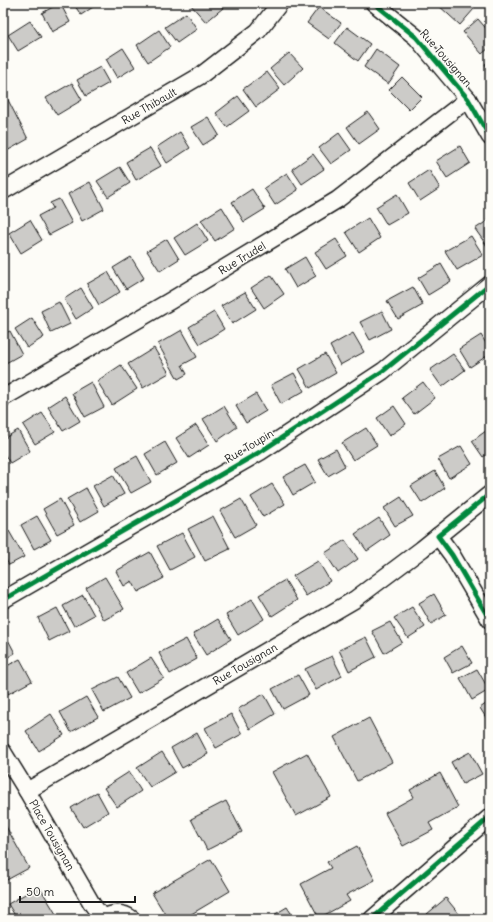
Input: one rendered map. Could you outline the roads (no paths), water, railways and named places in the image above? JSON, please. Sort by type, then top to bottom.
[{"type":"street","name":"Rue Thibault","points":[[3,191],[200,76],[258,31],[280,3]]},
{"type":"street","name":"Rue Tousignan","points":[[374,3],[416,37],[468,99],[490,137]]},
{"type":"street","name":"Rue Trudel","points":[[3,398],[170,301],[337,200],[468,99]]},
{"type":"street","name":"Rue Toupin","points":[[3,600],[267,448],[383,371],[490,284]]},
{"type":"street","name":"Rue Tousignan","points":[[27,791],[354,600],[393,572],[490,494]]},
{"type":"street","points":[[438,536],[452,555],[490,620]]},
{"type":"street","points":[[3,752],[27,791]]},
{"type":"street","name":"Place Tousignan","points":[[27,791],[92,904],[103,919],[117,913],[125,914],[132,919]]},
{"type":"street","points":[[372,919],[490,817]]}]
